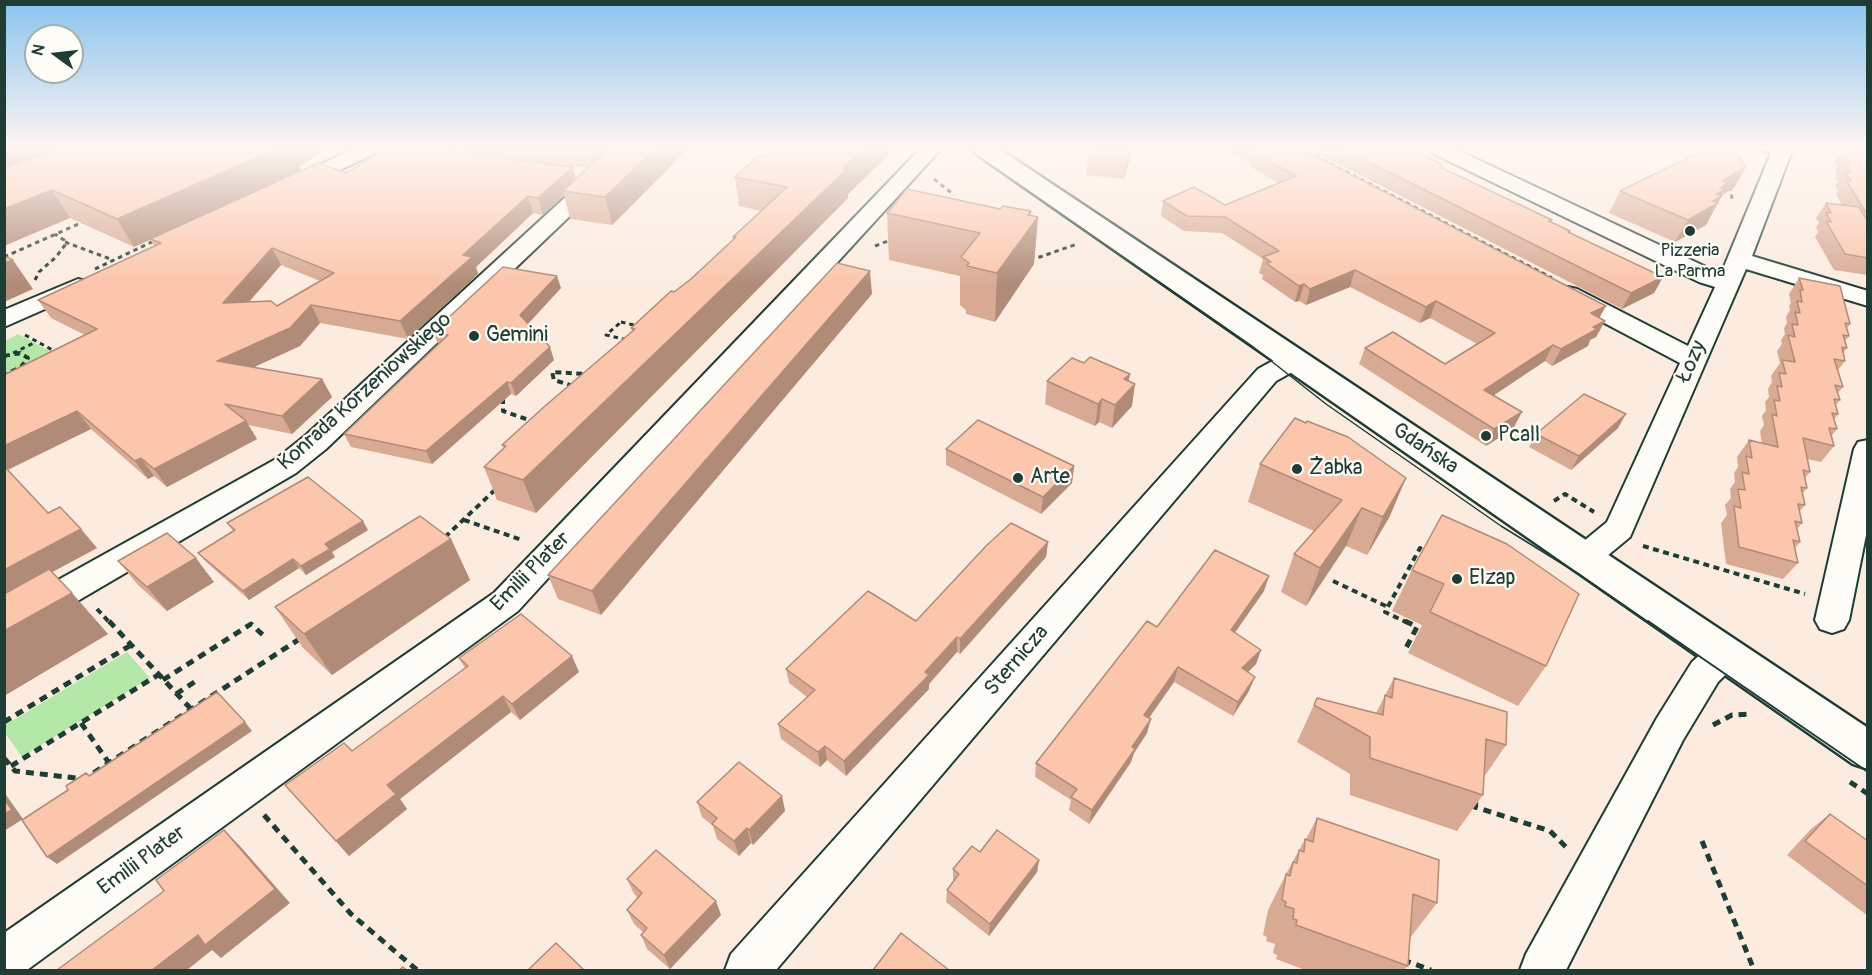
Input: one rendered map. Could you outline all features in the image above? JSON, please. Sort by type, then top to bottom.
[{"type":"street","name":"Konrada Korzeniowskiego","points":[[4,627],[286,466],[325,434],[569,194]]},
{"type":"street","name":"Emilii Plater","points":[[4,960],[506,602],[901,194]]},
{"type":"street","name":"Gdańska","points":[[1050,194],[1725,653],[1858,766]]},
{"type":"street","points":[[1532,194],[1707,277],[1727,283]]},
{"type":"street","name":"Łozy","points":[[1584,558],[1619,529],[1738,259],[1761,194]]},
{"type":"street","points":[[1738,259],[1868,299]]},
{"type":"street","points":[[12,326],[94,274]]},
{"type":"street","points":[[1551,281],[1693,358]]},
{"type":"street","name":"Sternicza","points":[[747,970],[1267,375],[1294,360]]},
{"type":"street","points":[[1833,612],[1868,449]]},
{"type":"street","points":[[1542,970],[1670,729],[1705,672],[1725,653]]},
{"type":"path","points":[[1386,194],[1551,281]]},
{"type":"path","points":[[1731,194],[1732,199],[1740,205]]},
{"type":"path","points":[[4,256],[83,222],[78,220]]},
{"type":"path","points":[[55,234],[65,242],[113,261]]},
{"type":"path","points":[[94,274],[113,261],[165,236]]},
{"type":"path","points":[[867,249],[896,238]]},
{"type":"path","points":[[33,284],[39,272],[56,257],[65,242]]},
{"type":"path","points":[[1028,254],[1040,257],[1081,243]]},
{"type":"path","points":[[621,322],[642,327],[634,334],[628,340],[606,335],[621,322]]},
{"type":"path","points":[[12,326],[62,355]]},
{"type":"path","points":[[634,334],[644,336]]},
{"type":"path","points":[[4,356],[37,341]]},
{"type":"path","points":[[4,375],[23,365],[28,358],[26,355],[12,354]]},
{"type":"path","points":[[23,365],[31,370]]},
{"type":"path","points":[[575,387],[554,380],[552,372],[593,375]]},
{"type":"path","points":[[504,394],[501,405],[503,411],[536,422]]},
{"type":"path","points":[[440,542],[498,487]]},
{"type":"path","points":[[1545,506],[1565,494],[1594,512]]},
{"type":"path","points":[[464,520],[525,541]]},
{"type":"path","points":[[1640,546],[1833,612]]},
{"type":"path","points":[[1406,648],[1416,627],[1385,612],[1420,548],[1431,553]]},
{"type":"path","points":[[1333,581],[1388,607]]},
{"type":"path","points":[[90,602],[191,709]]},
{"type":"path","points":[[163,680],[251,624],[264,636]]},
{"type":"path","points":[[158,675],[81,723],[7,763],[15,771],[84,780],[310,632]]},
{"type":"path","points":[[4,722],[131,645]]},
{"type":"path","points":[[176,694],[196,681]]},
{"type":"path","points":[[1709,730],[1714,723],[1732,715],[1753,714]]},
{"type":"path","points":[[81,723],[109,763]]},
{"type":"path","points":[[1858,766],[1868,794]]},
{"type":"path","points":[[1476,798],[1476,807],[1550,831],[1569,850]]},
{"type":"path","points":[[259,809],[351,914],[417,970]]},
{"type":"path","points":[[1702,841],[1754,970]]},
{"type":"path","points":[[1400,948],[1399,959],[1431,970]]},
{"type":"green space","points":[[18,334],[65,359],[5,389],[5,341]]},
{"type":"green space","points":[[127,652],[150,678],[22,757],[5,733],[5,725]]},
{"type":"building","points":[[4,194],[43,194],[4,209]]},
{"type":"building","points":[[60,194],[175,194],[117,219]]},
{"type":"building","points":[[251,194],[543,194],[538,198],[528,196],[463,255],[472,257],[400,321],[311,305],[290,328],[217,361],[322,379],[282,416],[225,404],[246,421],[154,469],[141,458],[135,461],[77,411],[4,446],[4,375],[97,329],[38,300],[161,243],[150,239]],"holes":[[[272,248],[334,273],[277,306],[271,301],[223,303]]]},
{"type":"building","points":[[580,194],[609,194],[605,197]]},
{"type":"building","points":[[780,194],[821,194],[523,480],[484,467],[506,446],[502,445],[635,329],[631,328],[671,291],[674,292],[691,279],[736,237],[733,237]]},
{"type":"building","points":[[903,194],[928,194],[1000,209],[1003,206],[1031,211],[1028,215],[1038,217],[997,273],[967,266],[969,263],[961,257],[980,233],[887,213]]},
{"type":"building","points":[[1180,194],[1205,194],[1225,205],[1253,194],[1387,194],[1606,306],[1591,313],[1605,321],[1593,327],[1597,329],[1561,349],[1553,345],[1484,390],[1522,412],[1494,429],[1365,348],[1393,332],[1445,364],[1495,333],[1436,301],[1426,307],[1355,270],[1310,289],[1304,284],[1299,286],[1266,263],[1271,262],[1263,257],[1279,251],[1225,217],[1187,216],[1163,201]]},
{"type":"building","points":[[1432,194],[1496,194],[1552,220],[1549,221],[1570,231],[1568,232],[1663,277],[1631,293]]},
{"type":"building","points":[[1626,194],[1717,194],[1722,196],[1713,201],[1718,203],[1688,220]]},
{"type":"building","points":[[1854,194],[1868,194],[1868,213]]},
{"type":"building","points":[[1826,203],[1859,207],[1868,222],[1868,258],[1845,254],[1826,221],[1831,222],[1826,212],[1831,213]]},
{"type":"building","points":[[4,256],[13,260],[4,263]]},
{"type":"building","points":[[837,263],[870,271],[592,591],[548,575]]},
{"type":"building","points":[[503,267],[557,276],[520,315],[550,347],[511,383],[507,382],[426,451],[344,434],[448,335],[433,332]]},
{"type":"building","points":[[1799,278],[1840,286],[1850,324],[1845,323],[1849,336],[1843,335],[1847,348],[1842,347],[1845,361],[1834,359],[1843,387],[1835,385],[1840,400],[1834,399],[1838,414],[1832,413],[1837,429],[1829,428],[1834,446],[1803,438],[1810,472],[1803,470],[1807,488],[1801,487],[1805,505],[1798,504],[1802,523],[1795,521],[1800,542],[1793,540],[1798,563],[1739,547],[1734,506],[1741,508],[1738,489],[1745,490],[1742,472],[1749,474],[1746,456],[1752,458],[1749,440],[1778,447],[1772,414],[1777,416],[1774,400],[1780,401],[1777,386],[1782,387],[1779,373],[1786,374],[1782,360],[1795,362],[1788,335],[1795,337],[1792,324],[1798,325],[1795,312],[1800,313],[1797,301],[1802,302],[1800,290],[1803,290]]},
{"type":"building","points":[[1090,357],[1130,374],[1124,379],[1135,384],[1115,405],[1102,399],[1098,404],[1047,381],[1072,358],[1084,363]]},
{"type":"building","points":[[1584,394],[1626,414],[1579,456],[1536,434]]},
{"type":"building","points":[[1295,418],[1348,437],[1406,478],[1383,517],[1362,508],[1320,568],[1294,554],[1342,500],[1260,464]]},
{"type":"building","points":[[978,420],[1074,466],[1043,497],[946,449]]},
{"type":"building","points":[[4,466],[48,513],[60,507],[81,529],[4,570]]},
{"type":"building","points":[[308,477],[363,521],[325,544],[330,549],[301,566],[293,559],[243,591],[198,553],[235,530],[227,523]]},
{"type":"building","points":[[1442,515],[1507,544],[1579,594],[1546,666],[1430,612],[1444,584],[1412,570]]},
{"type":"building","points":[[420,516],[451,539],[304,634],[275,607]]},
{"type":"building","points":[[1011,523],[1048,542],[960,639],[957,637],[925,672],[929,675],[844,761],[825,746],[818,752],[778,724],[815,690],[786,669],[868,591],[916,621],[987,545]]},
{"type":"building","points":[[167,533],[196,558],[147,587],[118,561]]},
{"type":"building","points":[[1215,550],[1269,576],[1231,630],[1261,650],[1242,668],[1255,677],[1238,702],[1178,667],[1144,715],[1151,719],[1132,747],[1135,749],[1092,810],[1071,797],[1077,789],[1036,763],[1147,621],[1157,627]]},
{"type":"building","points":[[49,569],[72,593],[4,631],[4,594]]},
{"type":"building","points":[[521,614],[572,656],[512,704],[503,696],[387,785],[396,794],[336,841],[285,785],[344,743],[352,751],[468,666],[459,658]]},
{"type":"building","points":[[1394,678],[1507,712],[1506,745],[1486,739],[1483,795],[1370,758],[1370,737],[1314,705],[1317,698],[1383,715],[1385,695],[1392,698]]},
{"type":"building","points":[[217,692],[245,722],[47,857],[22,820],[68,790],[66,786],[86,773],[89,776]]},
{"type":"building","points":[[739,762],[782,796],[749,830],[747,828],[734,841],[712,824],[717,818],[697,802]]},
{"type":"building","points":[[4,799],[12,810],[4,814]]},
{"type":"building","points":[[1830,814],[1868,841],[1868,886],[1805,841]]},
{"type":"building","points":[[1317,818],[1439,860],[1437,903],[1413,894],[1408,966],[1296,925],[1297,920],[1293,919],[1294,909],[1285,906],[1286,902],[1282,900],[1286,874],[1290,876],[1293,862],[1297,863],[1299,850],[1304,852],[1305,839],[1313,842]]},
{"type":"building","points":[[224,830],[275,889],[205,945],[198,935],[152,970],[57,970],[164,891],[156,880]]},
{"type":"building","points":[[997,830],[1039,860],[990,924],[947,890],[959,874],[953,869],[972,846],[980,852]]},
{"type":"building","points":[[656,850],[716,901],[664,955],[641,935],[647,928],[627,910],[642,893],[627,879]]},
{"type":"building","points":[[901,933],[949,970],[873,970]]},
{"type":"building","points":[[556,943],[584,970],[528,970]]},
{"type":"tram line","points":[[1032,194],[1252,346],[1326,404],[1501,526],[1582,576],[1650,623]]},
{"type":"tram line","points":[[1648,621],[1868,772]]},
{"type":"place","name":"Pizzeria La Parma","points":[[1690,231]]},
{"type":"place","name":"Gemini","points":[[474,336]]},
{"type":"place","name":"Pcall","points":[[1486,436]]},
{"type":"place","name":"Żabka","points":[[1297,469]]},
{"type":"place","name":"Arte","points":[[1018,478]]},
{"type":"place","name":"Elzap","points":[[1457,579]]}]
